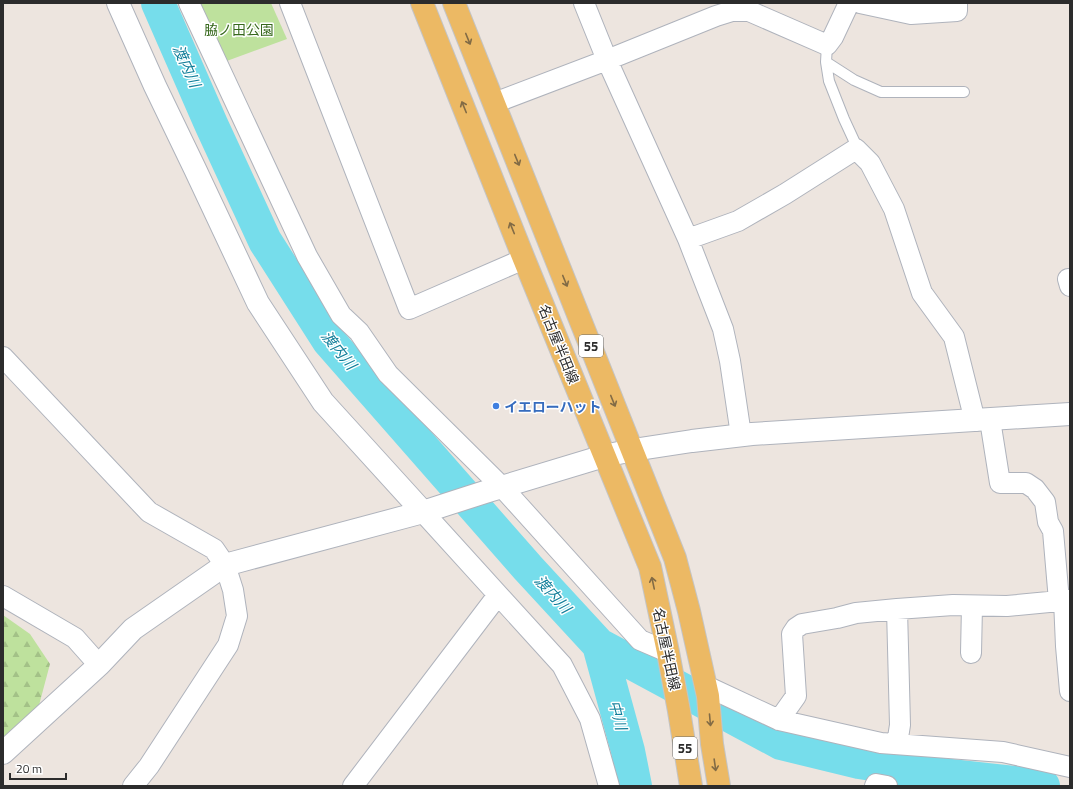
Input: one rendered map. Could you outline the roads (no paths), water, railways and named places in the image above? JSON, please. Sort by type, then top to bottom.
[{"type":"main road","name":"名古屋半田線","points":[[422,3],[524,259],[650,567],[680,711],[691,786]]},
{"type":"main road","name":"名古屋半田線","points":[[454,3],[675,558],[689,611],[707,691],[718,786]]},
{"type":"street","points":[[118,3],[155,86],[258,303],[323,402],[430,510],[498,595],[562,665],[590,719],[609,786]]},
{"type":"street","points":[[188,3],[307,256],[341,315],[359,332],[388,374],[493,489],[640,640],[668,652]]},
{"type":"street","points":[[290,3],[409,309],[524,259]]},
{"type":"street","points":[[584,3],[607,60],[688,239],[723,329],[730,361],[740,435]]},
{"type":"street","points":[[494,103],[607,60],[714,9],[749,11],[826,53],[849,3]]},
{"type":"street","points":[[860,3],[911,14],[957,11],[957,3]]},
{"type":"street","points":[[688,239],[738,221],[785,194],[856,149],[870,163],[894,209],[922,293],[954,338],[983,420],[1000,483],[1026,483],[1035,489],[1045,502],[1048,522],[1053,531],[1064,600],[1070,690]]},
{"type":"street","points":[[3,357],[149,512],[214,549],[225,566],[233,590],[237,616],[228,645],[149,766],[133,786]]},
{"type":"street","points":[[3,753],[99,665],[133,629],[225,566],[430,510],[493,489],[604,456],[633,450],[740,435],[1070,414]]},
{"type":"street","points":[[352,786],[498,595]]},
{"type":"street","points":[[3,596],[75,638],[99,665]]},
{"type":"street","points":[[779,720],[796,696],[792,634],[796,628],[802,624],[856,613],[897,609],[954,605],[1007,606],[1064,600]]},
{"type":"street","points":[[971,653],[972,606]]},
{"type":"street","points":[[897,609],[900,725],[897,744]]},
{"type":"street","points":[[707,691],[779,720],[881,743],[1003,752],[1070,768]]},
{"type":"street","points":[[875,786],[876,784],[887,786]]},
{"type":"lane","points":[[826,53],[854,80],[881,92],[964,92]]},
{"type":"lane","points":[[826,53],[829,81],[856,145],[856,149]]},
{"type":"waterway","name":"渡内川","points":[[158,3],[211,124],[265,241],[329,341],[528,568],[599,645],[781,743],[859,762],[950,776],[1043,786]]},
{"type":"waterway","name":"中川","points":[[599,645],[628,751],[635,786]]},
{"type":"place","name":"イエローハット","points":[[496,406]]},
{"type":"park label","name":"脇ノ田公園","points":[[239,29]]}]
